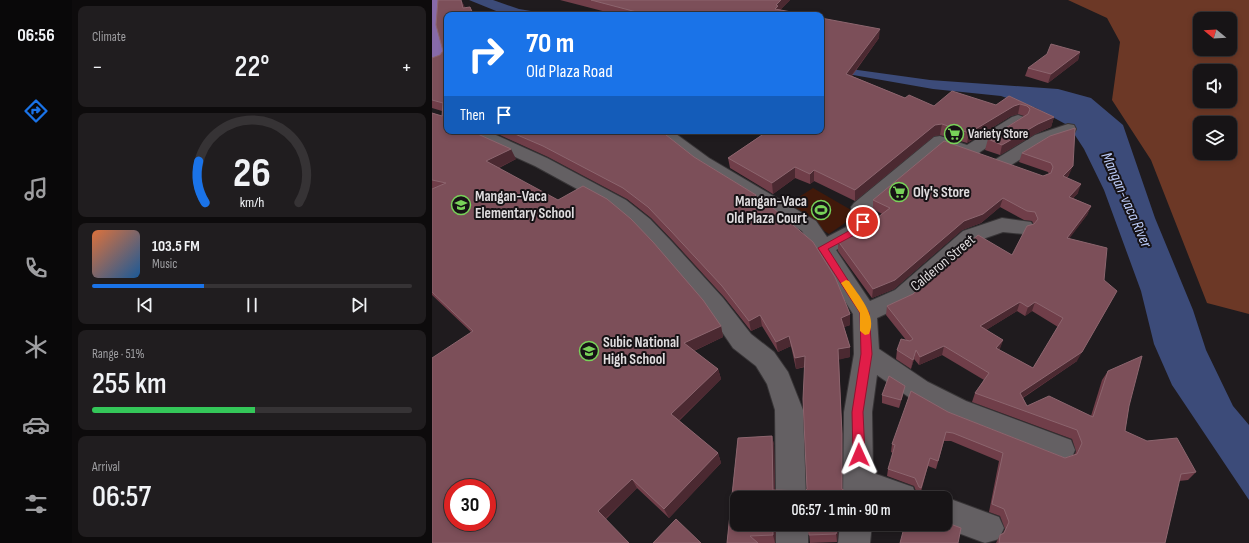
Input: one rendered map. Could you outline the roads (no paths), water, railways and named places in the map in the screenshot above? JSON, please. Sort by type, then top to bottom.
[{"type":"main road","points":[[436,0],[433,34],[440,61]]},
{"type":"street","points":[[969,151],[1018,120]]},
{"type":"street","points":[[1002,163],[1042,139],[1068,129]]},
{"type":"street","points":[[480,134],[541,162],[619,204],[642,224],[665,248],[715,304],[742,341],[765,359],[779,380],[789,410],[791,491]]},
{"type":"street","points":[[665,134],[703,162],[809,226],[864,313],[867,354],[858,412],[858,491]]},
{"type":"street","points":[[823,248],[857,230],[863,222],[861,207],[940,141],[1021,170]]},
{"type":"street","name":"Calderon Street","points":[[864,313],[903,296],[970,236],[1002,225],[1024,227]]},
{"type":"street","points":[[867,354],[919,390],[956,410],[1061,450]]},
{"type":"street","points":[[952,515],[988,528]]},
{"type":"street","points":[[792,531],[792,543]]},
{"type":"street","points":[[854,543],[855,531]]},
{"type":"water","points":[[469,0],[493,0],[519,9],[537,12],[499,12]]},
{"type":"water","name":"Mangan-vaca River","points":[[836,67],[930,80],[1058,89],[1091,98],[1123,125],[1155,218],[1193,310],[1206,350],[1233,406],[1249,425],[1249,500],[1172,385],[1154,344],[1141,291],[1104,190],[1084,149],[1069,126],[1036,108],[1001,96],[933,89],[836,72]]},
{"type":"place","name":"Variety Store","points":[[954,134]]},
{"type":"place","name":"Oly's Store","points":[[899,192]]},
{"type":"place","name":"Mangan-Vaca Elementary School","points":[[461,205]]},
{"type":"place","name":"Mangan-Vaca Old Plaza Court","points":[[821,210]]},
{"type":"place","name":"Subic National High School","points":[[589,351]]}]
